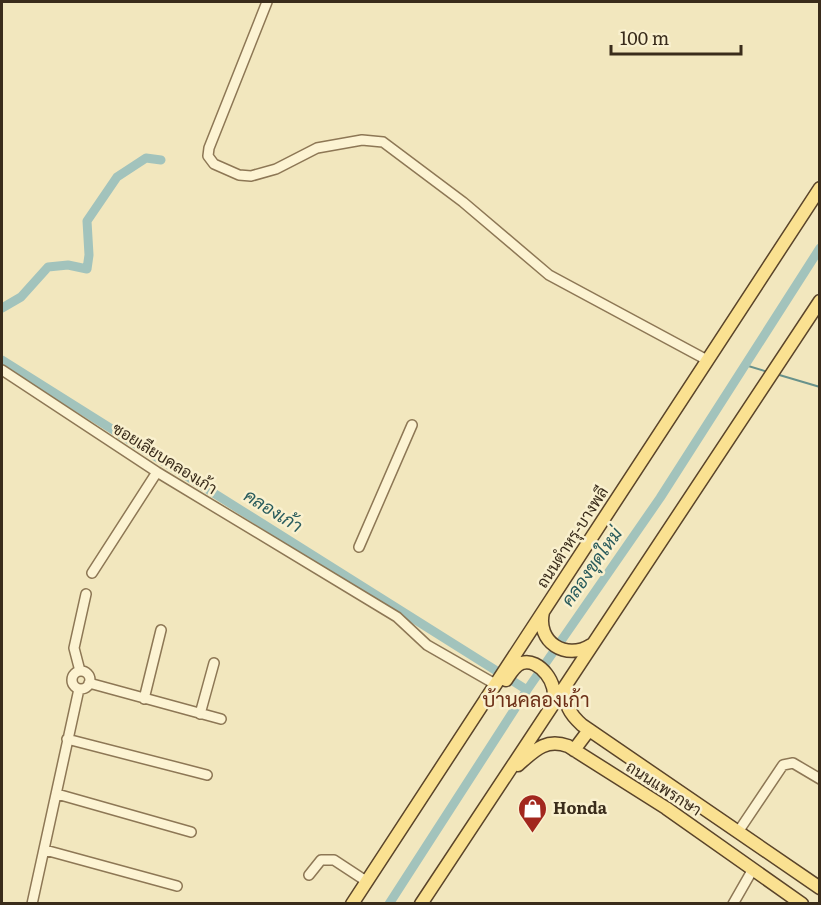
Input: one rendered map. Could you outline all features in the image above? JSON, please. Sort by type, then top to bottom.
[{"type":"main road","name":"ถนนตำหรุ-บางพลี","points":[[352,903],[471,721],[510,668],[543,610],[819,188]]},
{"type":"main road","points":[[421,903],[819,301]]},
{"type":"main road","points":[[543,610],[541,621],[546,637],[558,649],[575,652],[594,643]]},
{"type":"main road","points":[[492,795],[554,698],[553,684],[544,672],[529,663],[520,663],[510,668]]},
{"type":"main road","name":"ถนนแพรกษา","points":[[569,680],[565,698],[568,708],[589,730],[819,888]]},
{"type":"main road","points":[[574,750],[589,730]]},
{"type":"main road","name":"ถนนแพรกษา","points":[[504,777],[544,744],[561,743],[666,808],[802,903]]},
{"type":"street","points":[[267,2],[209,148],[208,156],[214,164],[239,175],[251,176],[276,169],[317,148],[362,140],[383,142],[463,202],[549,275],[707,360]]},
{"type":"street","name":"ซอยเลียบคลองเก้า","points":[[2,370],[157,472],[397,617],[427,645],[498,683]]},
{"type":"street","points":[[359,547],[412,425]]},
{"type":"street","points":[[92,573],[157,472]]},
{"type":"street","points":[[86,594],[74,648],[80,670],[88,674],[89,683]]},
{"type":"street","points":[[144,699],[161,630]]},
{"type":"street","points":[[200,714],[214,663]]},
{"type":"street","points":[[79,689],[73,685],[72,677],[80,670]]},
{"type":"street","points":[[32,903],[79,689],[89,683],[221,719]]},
{"type":"street","points":[[67,739],[207,775]]},
{"type":"street","points":[[738,832],[783,765],[793,763],[819,779]]},
{"type":"street","points":[[57,794],[191,832]]},
{"type":"street","points":[[45,850],[177,886]]},
{"type":"street","points":[[309,875],[321,860],[328,859],[366,881]]},
{"type":"street","points":[[733,903],[753,869]]},
{"type":"waterway","points":[[2,308],[21,297],[48,267],[68,265],[87,269],[89,255],[87,221],[117,177],[146,158],[161,160]]},
{"type":"waterway","name":"คลองขุดใหม่","points":[[389,904],[527,690],[660,498],[820,248]]},
{"type":"waterway","name":"คลองเก้า","points":[[2,360],[527,690]]},
{"type":"waterway","points":[[745,365],[768,372]]},
{"type":"waterway","points":[[776,374],[820,387]]},
{"type":"place","name":"Honda","points":[[532,834]]},
{"type":"district","name":"บ้านคลองเก้า","points":[[536,700]]}]
